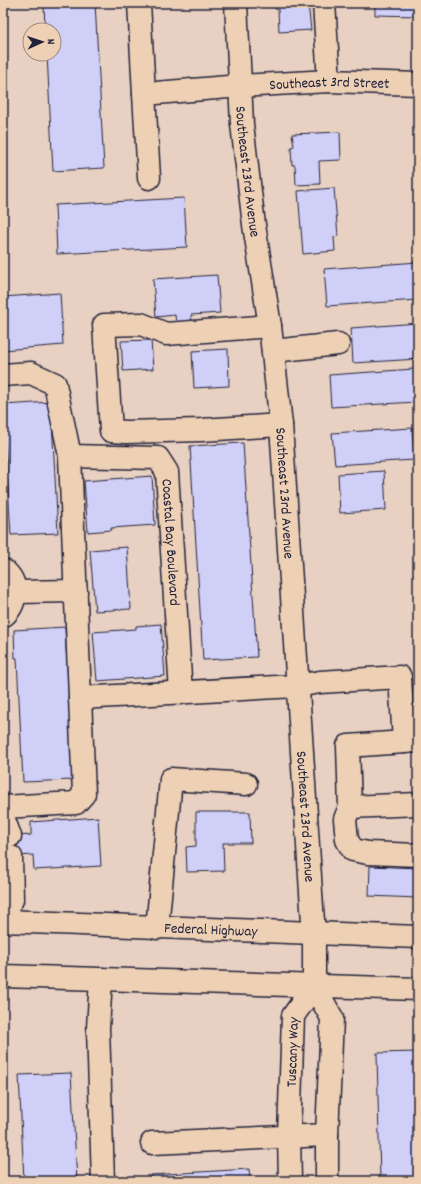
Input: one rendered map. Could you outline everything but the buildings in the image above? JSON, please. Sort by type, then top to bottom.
[{"type":"street","points":[[139,3],[149,178]]},
{"type":"street","name":"Southeast 23rd Avenue","points":[[236,3],[242,124],[254,225],[270,326],[281,425],[314,933],[314,986]]},
{"type":"street","points":[[324,3],[330,81]]},
{"type":"street","name":"Southeast 3rd Street","points":[[144,94],[240,86],[330,81],[418,84]]},
{"type":"street","points":[[270,326],[166,334],[141,324],[104,326],[110,431],[201,430],[281,425]]},
{"type":"street","points":[[273,351],[338,344]]},
{"type":"street","points":[[3,375],[31,373],[55,384],[70,456],[84,794],[76,803],[3,807]]},
{"type":"street","name":"Coastal Bay Boulevard","points":[[70,456],[158,458],[167,472],[181,693]]},
{"type":"street","points":[[3,570],[12,581],[15,592],[13,604],[3,616]]},
{"type":"street","points":[[15,592],[76,591]]},
{"type":"street","points":[[80,698],[297,686],[320,682],[400,677],[411,742],[348,746],[350,807],[345,819],[347,840],[353,850],[368,853],[418,855]]},
{"type":"street","points":[[157,928],[171,779],[246,784]]},
{"type":"street","points":[[350,807],[418,804]]},
{"type":"street","points":[[3,910],[12,900],[8,837]]},
{"type":"street","name":"Federal Highway","points":[[3,921],[418,937]]},
{"type":"street","points":[[3,976],[418,990]]},
{"type":"street","points":[[101,979],[98,1028],[102,1181]]},
{"type":"street","points":[[314,986],[332,1018],[327,1135],[328,1181]]},
{"type":"street","name":"Tuscany Way","points":[[290,1181],[289,1136],[294,1016],[314,986]]},
{"type":"street","points":[[152,1143],[327,1135]]}]
